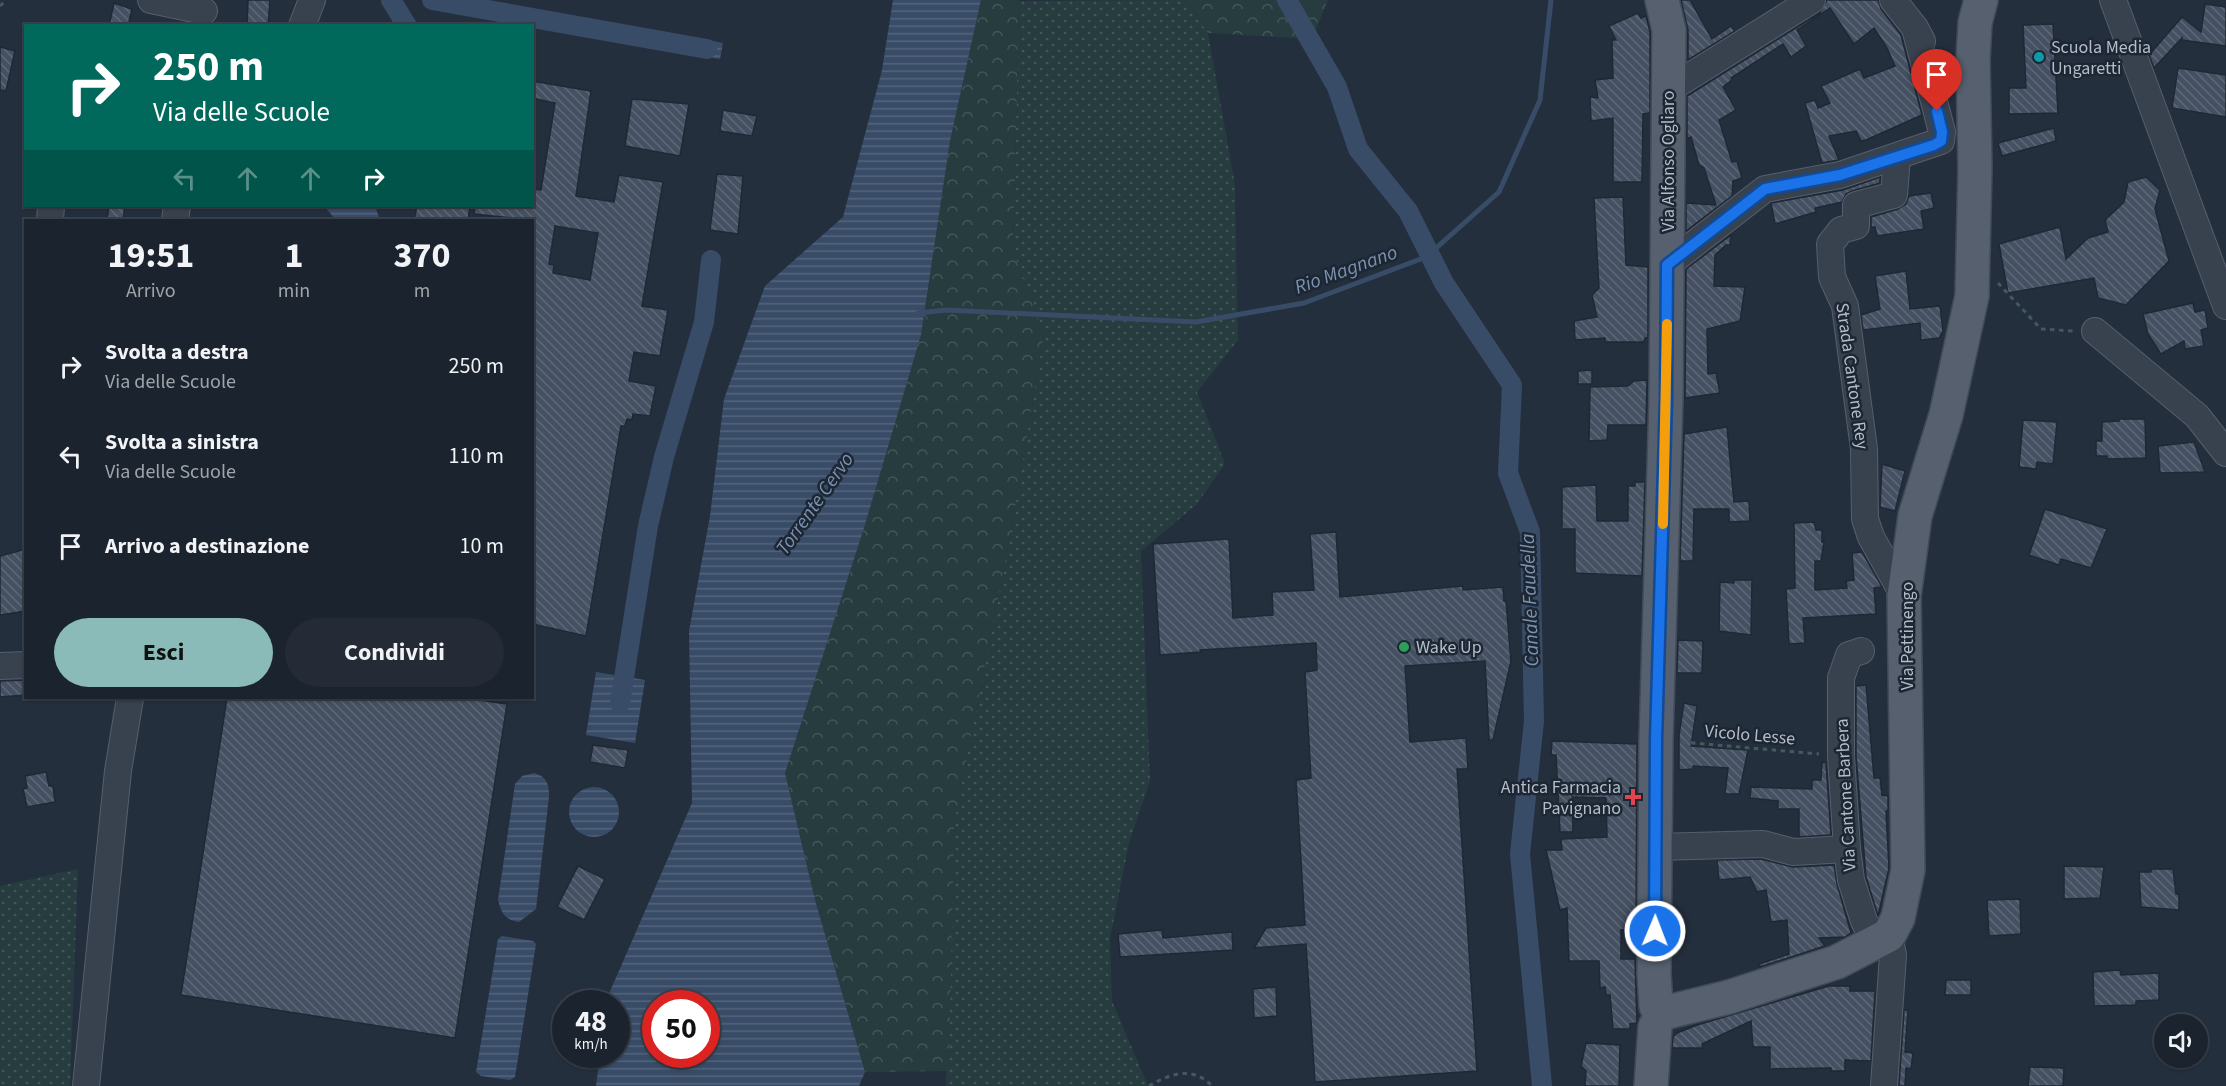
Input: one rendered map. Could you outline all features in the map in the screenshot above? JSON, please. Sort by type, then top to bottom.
[{"type":"main road","name":"Via Alfonso Ogliaro","points":[[1651,1086],[1660,1015],[1654,973],[1657,847],[1656,740],[1666,399],[1669,30],[1662,0]]},
{"type":"main road","name":"Via Pettinengo","points":[[1882,939],[1898,918],[1908,870],[1904,596],[1915,516],[1946,415],[1972,296],[1975,168],[1973,59],[1975,23],[1982,0]]},
{"type":"main road","points":[[1660,1015],[1729,997],[1837,962],[1882,939]]},
{"type":"street","points":[[151,0],[204,12]]},
{"type":"street","points":[[303,24],[312,0]]},
{"type":"street","points":[[1668,90],[1812,0]]},
{"type":"street","points":[[1893,0],[1915,28],[1943,84],[1959,147],[1975,168]]},
{"type":"street","points":[[2113,0],[2226,306]]},
{"type":"street","points":[[1667,265],[1765,189],[1840,175],[1941,141],[1942,132],[1915,28]]},
{"type":"street","name":"Strada Cantone Rey","points":[[1897,157],[1894,195],[1856,205],[1856,226],[1841,230],[1830,244],[1830,260],[1832,277],[1845,306],[1864,449],[1865,519],[1871,537],[1904,596]]},
{"type":"street","points":[[2095,331],[2197,416],[2226,453]]},
{"type":"street","name":"Via Cantone Barbera","points":[[1861,651],[1849,655],[1842,671],[1841,756],[1851,880],[1864,921],[1882,939],[1893,955],[1884,1086]]},
{"type":"street","points":[[0,666],[24,665]]},
{"type":"street","points":[[86,1086],[118,771],[130,699]]},
{"type":"street","points":[[1657,847],[1763,844],[1793,852],[1847,849]]},
{"type":"path","points":[[0,6],[6,0]]},
{"type":"path","points":[[1995,279],[2041,330],[2095,331]]},
{"type":"path","name":"Vicolo Lesse","points":[[1656,740],[1841,756]]},
{"type":"path","points":[[1149,1086],[1177,1074],[1191,1072],[1212,1086]]},
{"type":"green space","points":[[981,0],[1019,0],[1013,251],[1044,334],[1012,526],[954,824],[949,1071],[865,1072],[815,900],[785,773],[864,528],[921,335],[950,141]]},
{"type":"green space","points":[[1186,0],[1208,33],[1235,185],[1238,340],[1197,392],[1225,464],[1196,505],[1141,551],[1150,781],[1129,843],[1110,939],[1112,1001],[1148,1086],[946,1086],[954,824],[1012,526],[1044,334],[1013,252],[1019,1]]},
{"type":"green space","points":[[1186,0],[1328,0],[1312,39],[1208,33]]},
{"type":"green space","points":[[78,869],[70,1086],[0,1086],[0,886]]},
{"type":"water","name":"Torrente Cervo","points":[[893,0],[981,0],[950,141],[921,335],[864,528],[785,773],[815,900],[865,1072],[859,1086],[596,1086],[598,1068],[630,1068],[630,990],[611,990],[692,803],[689,631],[710,516],[724,399],[765,286],[843,217],[882,70]]},
{"type":"water","points":[[683,36],[723,43],[720,59],[680,53]]},
{"type":"water","points":[[325,207],[375,207],[380,219],[335,219]]},
{"type":"water","points":[[596,672],[645,680],[635,743],[586,735]]},
{"type":"water","points":[[534,773],[546,782],[549,797],[536,909],[519,922],[504,915],[498,900],[515,784],[522,776]]},
{"type":"water","points":[[594,787],[612,794],[619,812],[612,830],[594,837],[576,830],[569,812],[576,794]]},
{"type":"water","points":[[502,936],[533,941],[536,944],[515,1077],[510,1080],[481,1076],[476,1072],[498,939]]},
{"type":"building","points":[[248,0],[270,0],[268,24],[247,24]]},
{"type":"building","points":[[1681,0],[1690,0],[1712,39],[1731,26],[1735,31],[1688,60],[1688,30]]},
{"type":"building","points":[[1827,0],[1878,0],[1881,9],[1901,35],[1922,115],[1866,140],[1861,141],[1856,131],[1829,136],[1839,160],[1822,163],[1805,103],[1815,100],[1818,108],[1830,103],[1821,86],[1860,69],[1864,78],[1895,66],[1874,28],[1854,44],[1830,8],[1797,30],[1806,46],[1791,57],[1783,44],[1731,78],[1732,80],[1723,87],[1736,110],[1719,120],[1732,162],[1737,161],[1742,178],[1733,181],[1732,196],[1686,231],[1686,203],[1716,205],[1704,168],[1699,165],[1691,137],[1687,139],[1687,96],[1820,13]]},
{"type":"building","points":[[114,3],[132,9],[128,24],[109,24]]},
{"type":"building","points":[[2205,4],[2226,7],[2226,46],[2182,40],[2182,38],[2154,68],[2149,55],[2182,17],[2201,32]]},
{"type":"building","points":[[1638,13],[1641,18],[1646,16],[1650,32],[1650,113],[1643,114],[1642,182],[1613,182],[1613,118],[1591,121],[1590,97],[1598,98],[1595,80],[1613,78],[1612,40],[1616,40],[1609,26]]},
{"type":"building","name":"Scuola Media Ungaretti","points":[[2053,24],[2058,113],[2009,114],[2009,88],[2026,88],[2023,25]]},
{"type":"building","points":[[0,47],[15,51],[6,91],[0,90]]},
{"type":"building","points":[[2178,68],[2226,75],[2226,117],[2172,108]]},
{"type":"building","points":[[534,81],[591,91],[576,196],[614,202],[619,175],[663,182],[642,306],[668,310],[660,356],[634,352],[629,381],[656,386],[650,416],[633,414],[632,420],[627,419],[625,426],[621,426],[586,636],[534,624],[534,219],[474,214],[475,207],[534,207],[534,189],[541,190],[555,103],[534,98]],"holes":[[[555,226],[598,233],[590,280],[553,273],[554,265],[549,264]]]},
{"type":"building","points":[[632,99],[689,104],[680,156],[625,146]]},
{"type":"building","points":[[723,110],[757,116],[752,136],[720,131]]},
{"type":"building","points":[[2054,128],[2056,141],[2002,156],[1998,143]]},
{"type":"building","points":[[717,174],[743,176],[738,234],[710,230]]},
{"type":"building","points":[[1880,177],[1880,183],[1846,194],[1842,202],[1815,208],[1816,212],[1775,224],[1771,203],[1843,190]]},
{"type":"building","points":[[2146,177],[2160,190],[2155,209],[2169,261],[2126,305],[2098,298],[2094,278],[2008,293],[1999,244],[2060,227],[2066,259],[2088,238],[2108,232],[2105,220],[2124,202],[2128,182]]},
{"type":"building","points":[[1931,193],[1934,208],[1921,211],[1924,229],[1877,236],[1875,227],[1871,227],[1871,217],[1898,209],[1906,204],[1909,196]]},
{"type":"building","points":[[1623,197],[1626,265],[1648,267],[1648,338],[1645,338],[1644,342],[1605,342],[1605,338],[1575,340],[1574,321],[1597,317],[1592,295],[1599,288],[1594,198]]},
{"type":"building","points":[[109,207],[125,207],[123,219],[107,219]]},
{"type":"building","points":[[417,207],[470,207],[468,219],[414,219]]},
{"type":"building","points":[[1731,235],[1730,245],[1726,245],[1715,255],[1714,286],[1745,287],[1740,321],[1707,329],[1708,374],[1716,373],[1720,393],[1685,398],[1686,269]]},
{"type":"building","points":[[1906,271],[1910,309],[1940,306],[1943,331],[1939,338],[1921,340],[1920,323],[1863,330],[1861,315],[1880,309],[1875,276]]},
{"type":"building","points":[[2193,303],[2195,312],[2205,310],[2208,328],[2201,330],[2204,346],[2185,349],[2184,341],[2161,354],[2148,334],[2143,314]]},
{"type":"building","points":[[1592,370],[1592,384],[1578,384],[1578,371]]},
{"type":"building","points":[[1647,380],[1646,425],[1608,425],[1607,440],[1589,441],[1590,387],[1628,386],[1634,381]]},
{"type":"building","points":[[2119,419],[2145,419],[2146,458],[2107,459],[2107,456],[2096,456],[2096,441],[2102,441],[2102,422],[2119,421]]},
{"type":"building","points":[[2023,420],[2057,422],[2053,464],[2037,462],[2036,469],[2019,467]]},
{"type":"building","points":[[1727,427],[1734,502],[1749,501],[1750,521],[1729,522],[1729,509],[1694,509],[1693,561],[1680,561],[1684,434]]},
{"type":"building","points":[[2194,442],[2205,472],[2160,473],[2158,446]]},
{"type":"building","points":[[1882,464],[1905,471],[1895,511],[1880,507]]},
{"type":"building","points":[[1635,482],[1645,482],[1642,576],[1575,573],[1575,529],[1562,529],[1562,487],[1596,485],[1597,521],[1628,521],[1628,486],[1635,486]]},
{"type":"building","points":[[2045,509],[2107,529],[2091,568],[2061,559],[2059,565],[2029,555]]},
{"type":"building","points":[[1814,522],[1816,530],[1822,530],[1822,542],[1824,541],[1821,561],[1815,561],[1815,590],[1847,588],[1846,581],[1854,580],[1852,553],[1862,552],[1882,587],[1874,588],[1876,614],[1803,618],[1805,643],[1789,644],[1786,589],[1795,588],[1794,523]]},
{"type":"building","points":[[1336,532],[1340,597],[1463,586],[1463,590],[1503,587],[1511,661],[1493,740],[1489,740],[1485,661],[1405,666],[1410,742],[1466,738],[1468,769],[1457,769],[1477,1071],[1315,1082],[1306,944],[1254,948],[1266,928],[1305,925],[1296,780],[1311,778],[1305,672],[1317,670],[1316,643],[1200,650],[1201,652],[1160,655],[1153,544],[1229,539],[1233,618],[1273,615],[1272,592],[1314,590],[1310,534]]},
{"type":"building","points":[[24,550],[24,611],[0,615],[0,556]]},
{"type":"building","points":[[1734,580],[1752,580],[1751,635],[1719,631],[1720,582],[1734,583]]},
{"type":"building","points":[[1678,640],[1703,641],[1702,673],[1677,673]]},
{"type":"building","points":[[24,680],[24,695],[0,697],[0,681]]},
{"type":"building","points":[[1866,685],[1874,778],[1880,778],[1882,795],[1888,796],[1888,811],[1886,811],[1889,868],[1878,916],[1866,877],[1856,756],[1856,686]]},
{"type":"building","points":[[227,699],[472,699],[507,704],[455,1038],[181,995]]},
{"type":"building","points":[[1684,703],[1697,706],[1691,746],[1748,750],[1739,794],[1725,794],[1728,768],[1693,766],[1693,769],[1679,770],[1679,735]]},
{"type":"building","points":[[1552,741],[1637,744],[1636,925],[1633,925],[1633,929],[1621,930],[1621,959],[1635,959],[1637,1023],[1630,1024],[1630,1029],[1613,1029],[1610,995],[1606,995],[1605,987],[1600,988],[1599,961],[1569,961],[1567,908],[1560,910],[1546,850],[1562,850],[1561,839],[1607,837],[1606,798],[1572,797],[1573,832],[1560,832],[1556,755],[1551,755]]},
{"type":"building","points":[[593,745],[628,750],[625,768],[590,762]]},
{"type":"building","points":[[1822,762],[1826,763],[1831,835],[1799,837],[1799,809],[1778,809],[1778,801],[1750,798],[1751,787],[1812,789],[1812,780],[1821,780]]},
{"type":"building","points":[[46,772],[49,786],[53,786],[55,802],[27,807],[23,789],[27,788],[25,776]]},
{"type":"building","points":[[1761,859],[1793,867],[1834,865],[1851,933],[1845,937],[1819,938],[1825,946],[1760,967],[1759,964],[1789,954],[1787,920],[1771,922],[1766,890],[1757,892],[1750,877],[1719,880],[1717,860]]},
{"type":"building","points":[[578,866],[605,879],[584,920],[557,907]]},
{"type":"building","points":[[2064,866],[2104,867],[2100,898],[2064,899]]},
{"type":"building","points":[[2151,869],[2173,869],[2176,894],[2179,894],[2179,910],[2141,907],[2139,872],[2151,872]]},
{"type":"building","points":[[2020,899],[2021,934],[1989,936],[1987,900]]},
{"type":"building","points":[[1162,930],[1163,938],[1232,932],[1233,950],[1120,957],[1118,934]]},
{"type":"building","points":[[2120,970],[2121,975],[2159,973],[2159,1000],[2136,1001],[2136,1005],[2094,1006],[2093,972]]},
{"type":"building","points":[[1946,980],[1971,980],[1971,995],[1945,995]]},
{"type":"building","points":[[1829,986],[1850,986],[1850,991],[1875,991],[1871,1061],[1845,1060],[1845,1071],[1831,1071],[1831,1068],[1770,1069],[1770,1047],[1753,1047],[1751,1021],[1702,1044],[1703,1048],[1672,1048],[1673,1037],[1677,1033],[1697,1025]]},
{"type":"building","points":[[1276,987],[1277,1016],[1254,1018],[1253,989]]},
{"type":"building","points":[[1904,1010],[1908,1010],[1905,1052],[1913,1053],[1911,1069],[1906,1068],[1905,1086],[1899,1086]]},
{"type":"building","points":[[1586,1043],[1620,1045],[1619,1086],[1585,1086],[1586,1071],[1581,1066]]},
{"type":"building","points":[[2030,1067],[2064,1068],[2063,1086],[2028,1086]]},
{"type":"waterway","points":[[391,0],[406,24]]},
{"type":"waterway","points":[[432,0],[707,49]]},
{"type":"waterway","name":"Canale Faudella","points":[[1287,0],[1337,87],[1358,149],[1408,211],[1444,283],[1512,385],[1508,473],[1530,532],[1534,721],[1520,854],[1542,1086]]},
{"type":"waterway","name":"Rio Magnano","points":[[918,313],[947,310],[1196,322],[1304,303],[1426,257],[1499,192],[1540,100],[1551,0]]},
{"type":"waterway","points":[[620,703],[648,526],[664,457],[704,322],[711,260]]},
{"type":"slow traffic","points":[[1663,524],[1667,324]]},
{"type":"place","name":"Scuola Media Ungaretti","points":[[2039,57]]},
{"type":"place","name":"Wake Up","points":[[1404,647]]},
{"type":"place","name":"Antica Farmacia Pavignano","points":[[1633,797]]},
{"type":"route","points":[[1655,931],[1656,740],[1666,399],[1667,265],[1765,189],[1840,175],[1934,145],[1941,141],[1942,132],[1937,111]]}]
